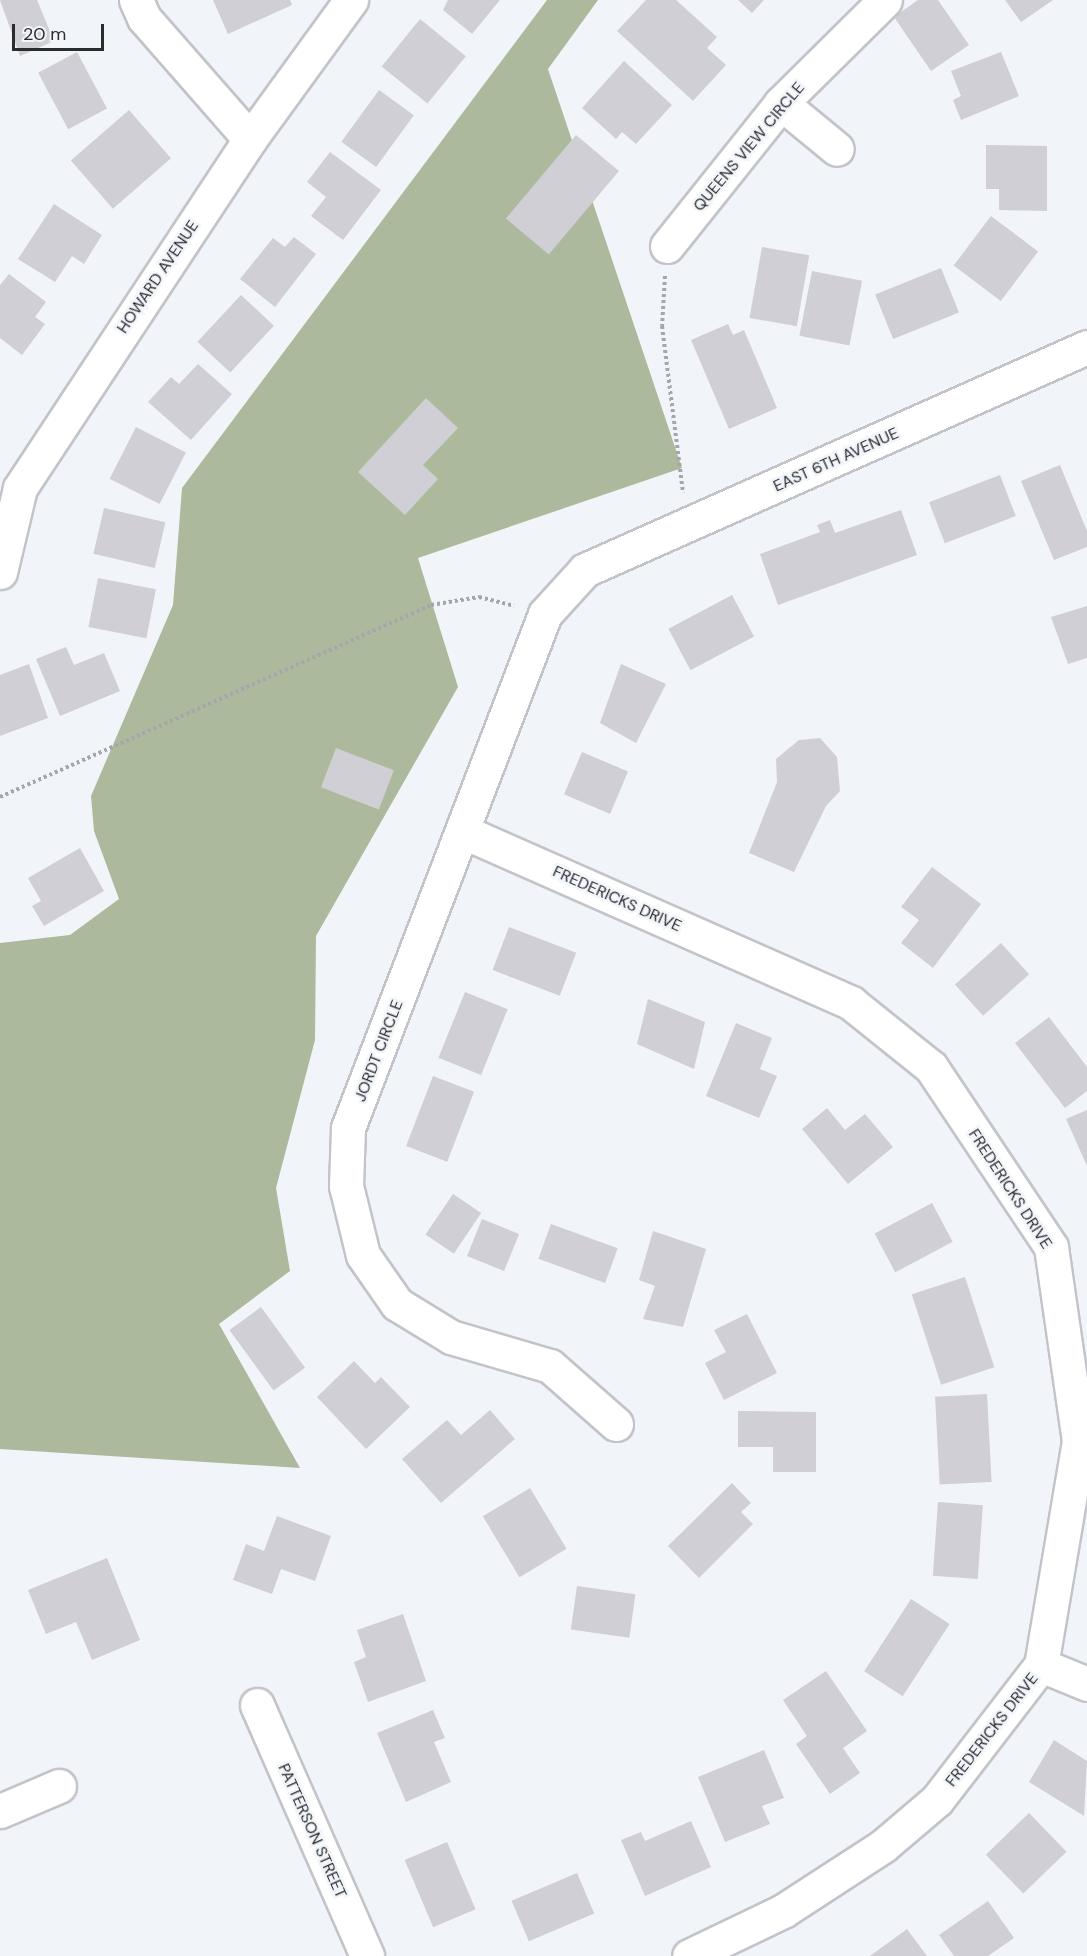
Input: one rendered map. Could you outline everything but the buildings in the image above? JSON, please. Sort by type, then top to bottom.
[{"type":"street","points":[[136,0],[144,18],[250,139]]},
{"type":"street","name":"HOWARD AVENUE","points":[[0,572],[20,488],[250,139],[351,0]]},
{"type":"street","name":"QUEENS VIEW CIRCLE","points":[[667,246],[781,103],[885,0]]},
{"type":"street","points":[[781,103],[837,148]]},
{"type":"street","name":"EAST 6TH AVENUE","points":[[585,570],[1087,347]]},
{"type":"street","name":"JORDT CIRCLE","points":[[585,570],[545,614],[464,832],[348,1128],[346,1186],[363,1255],[397,1304],[451,1337],[550,1366],[616,1424]]},
{"type":"street","name":"FREDERICKS DRIVE","points":[[464,832],[852,1003],[931,1067],[1051,1248],[1079,1441],[1041,1665],[937,1800],[884,1845],[783,1911],[689,1956]]},
{"type":"street","points":[[1041,1665],[1087,1684]]},
{"type":"street","name":"PATTERSON STREET","points":[[257,1705],[367,1956]]},
{"type":"street","points":[[0,1811],[59,1786]]},
{"type":"path","points":[[667,246],[662,326],[688,526]]},
{"type":"path","points":[[0,797],[431,605],[479,597]]},
{"type":"green space","points":[[547,0],[598,0],[548,69],[682,468],[418,558],[458,687],[316,936],[315,1040],[276,1188],[290,1271],[219,1324],[300,1468],[0,1449],[0,943],[70,935],[119,899],[94,831],[91,796],[173,605],[182,488]]}]
